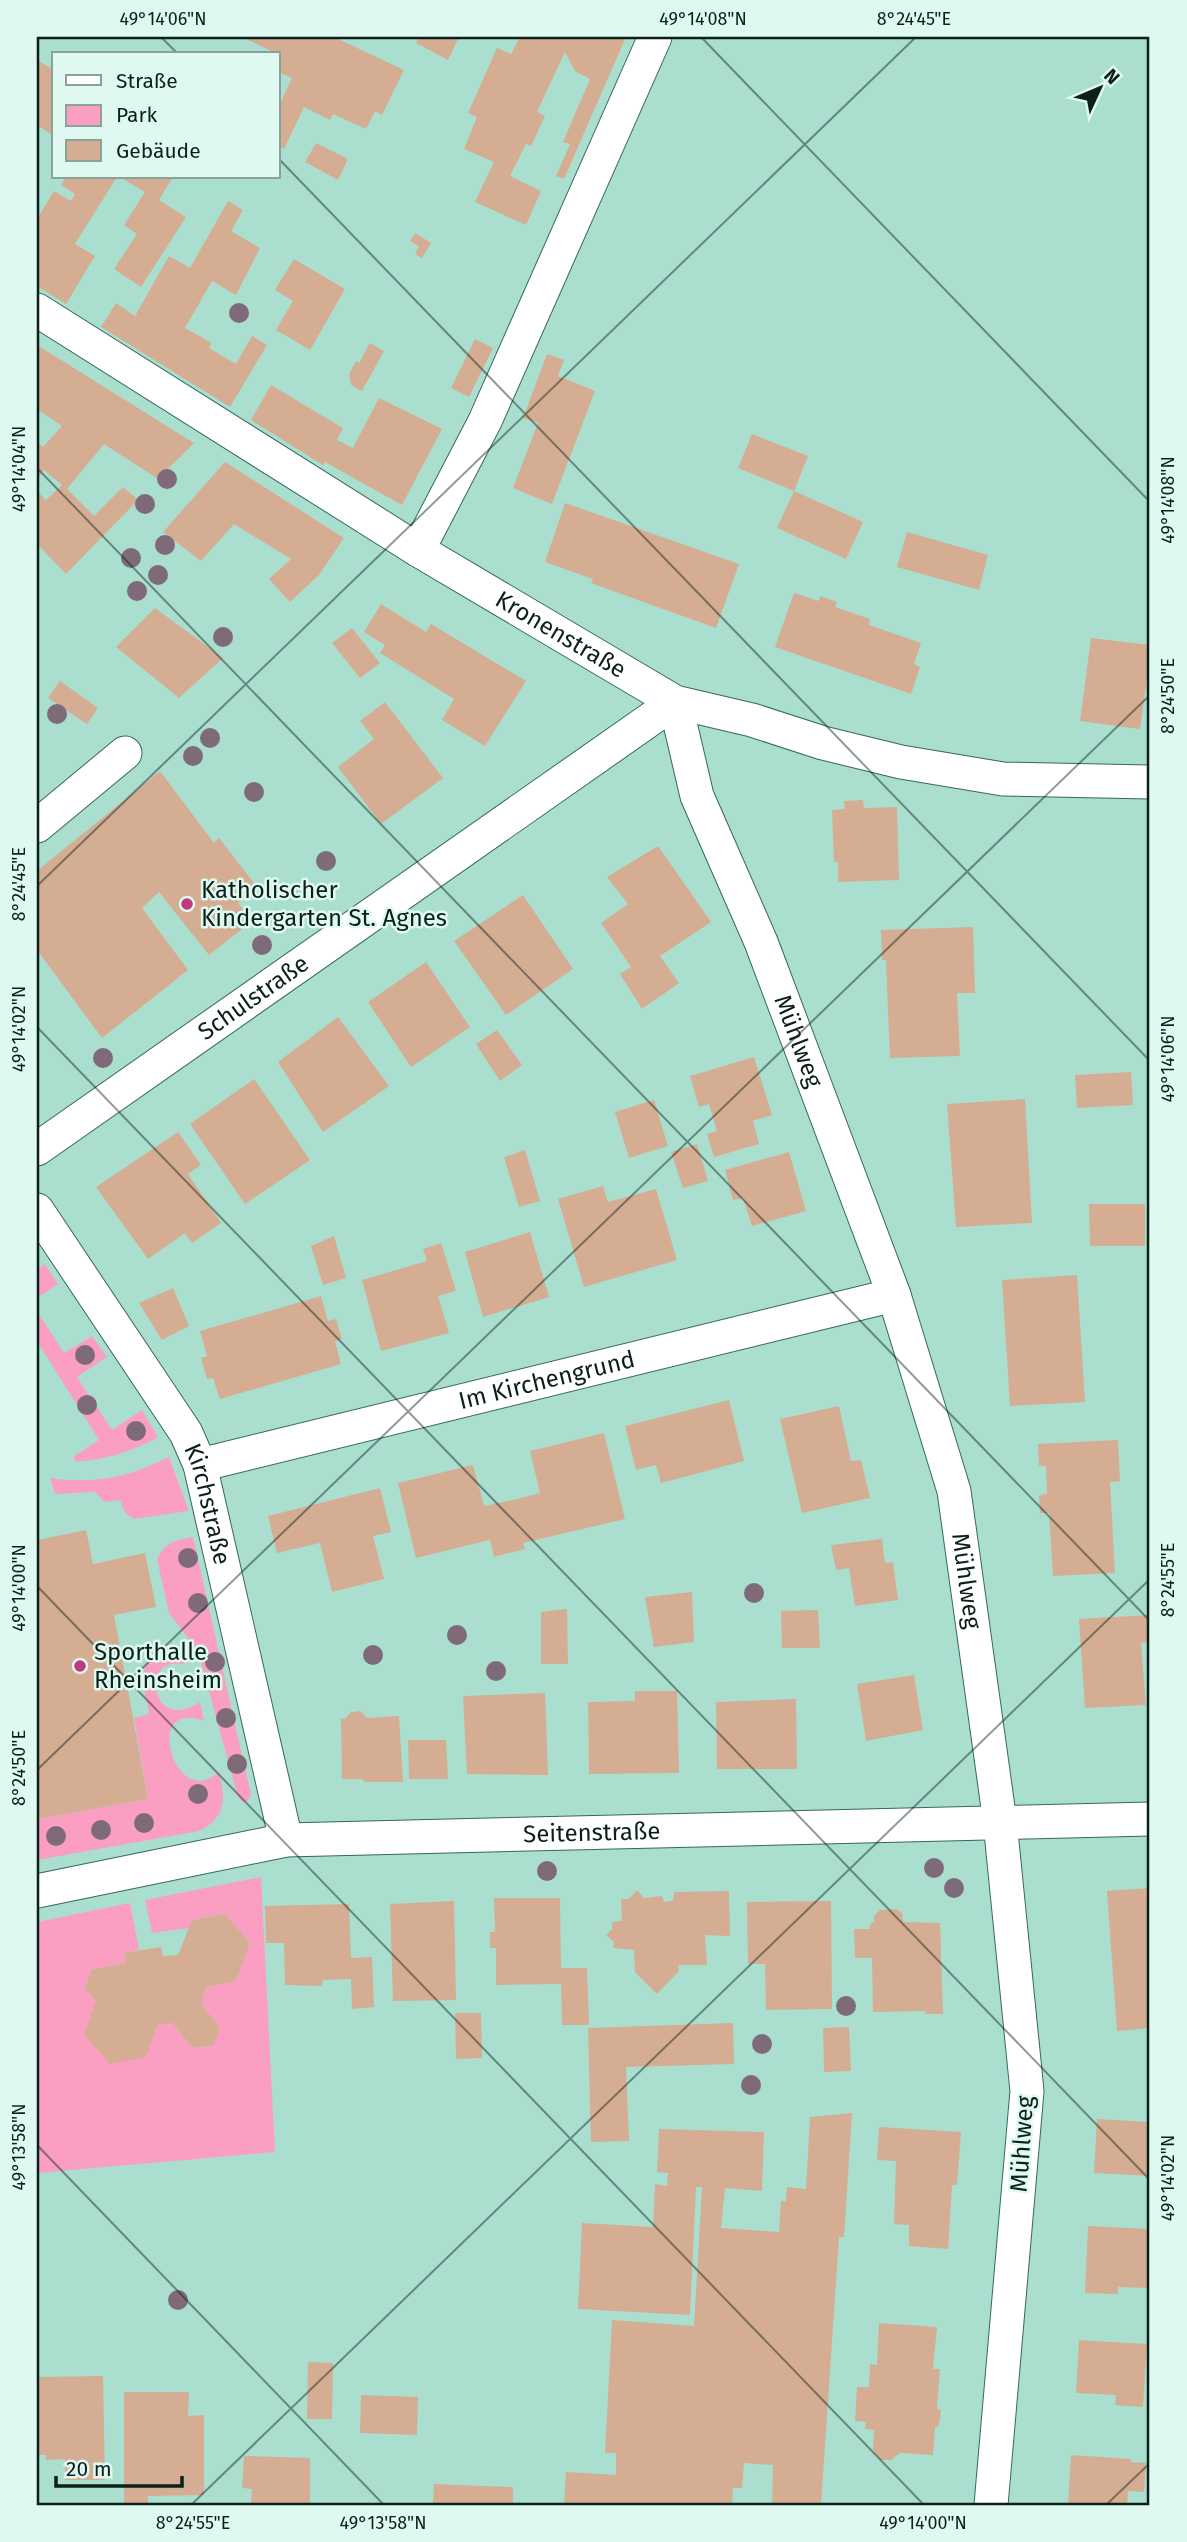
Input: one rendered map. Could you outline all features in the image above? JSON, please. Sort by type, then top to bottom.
[{"type":"street","points":[[418,550],[485,421],[655,37]]},
{"type":"street","name":"Kronenstraße","points":[[37,310],[418,550],[675,702],[752,720],[822,743],[901,762],[1003,779],[1150,782]]},
{"type":"street","name":"Schulstraße","points":[[37,1149],[675,702]]},
{"type":"street","name":"Mühlweg","points":[[675,702],[697,796],[761,942],[894,1294],[954,1491],[1000,1822],[1027,2091],[991,2505]]},
{"type":"street","points":[[37,826],[125,753]]},
{"type":"street","name":"Kirchstraße","points":[[37,1210],[186,1433],[200,1465],[286,1840]]},
{"type":"street","name":"Im Kirchengrund","points":[[200,1465],[894,1294]]},
{"type":"street","name":"Seitenstraße","points":[[37,1891],[286,1840],[1150,1819]]},
{"type":"green space","points":[[45,1264],[58,1284],[37,1298],[37,1269]]},
{"type":"green space","points":[[37,1311],[64,1353],[92,1336],[107,1357],[77,1377],[112,1430],[142,1410],[158,1437],[119,1454],[76,1462],[73,1457],[99,1440],[37,1341]]},
{"type":"green space","points":[[169,1457],[189,1511],[134,1519],[125,1513],[120,1500],[105,1502],[95,1492],[55,1494],[50,1478],[111,1478]]},
{"type":"green space","points":[[193,1537],[251,1795],[243,1802],[238,1797],[198,1651],[169,1613],[157,1559],[172,1543]]},
{"type":"green space","points":[[167,1647],[181,1648],[185,1665],[170,1664],[161,1670],[156,1680],[156,1691],[161,1702],[170,1708],[183,1709],[200,1702],[204,1721],[185,1718],[174,1725],[169,1737],[171,1753],[178,1768],[189,1778],[203,1781],[219,1772],[223,1799],[219,1814],[199,1831],[37,1860],[37,1819],[148,1799],[134,1718],[149,1714],[143,1675],[145,1667],[156,1653]]},
{"type":"green space","points":[[261,1877],[275,2152],[37,2173],[37,1922],[130,1903],[139,1950],[124,1953],[126,1963],[91,1970],[85,1989],[96,2001],[157,2025],[172,2023],[193,2048],[213,2045],[220,2027],[201,2004],[206,1987],[236,1981],[250,1943],[224,1914],[192,1920],[189,1928],[152,1933],[145,1900]]},
{"type":"building","points":[[242,37],[334,37],[404,70],[382,115],[375,111],[366,129],[333,114],[330,120],[304,107],[284,149],[280,147],[280,104],[292,78],[280,73],[280,52],[273,52]]},
{"type":"building","points":[[419,37],[459,37],[448,60],[416,43]]},
{"type":"building","points":[[520,37],[626,37],[564,179],[556,176],[570,144],[563,142],[590,79],[575,71],[565,52],[537,112],[545,116],[531,146],[526,144],[510,176],[541,191],[526,225],[475,202],[494,162],[464,149],[477,117],[468,113],[497,48],[511,54]]},
{"type":"building","points":[[37,60],[52,69],[52,135],[37,125]]},
{"type":"building","points":[[316,143],[348,159],[338,180],[305,162]]},
{"type":"building","points":[[65,178],[116,178],[75,244],[95,256],[66,304],[37,286],[37,219],[54,191],[71,201],[75,194],[61,185]]},
{"type":"building","points":[[122,178],[172,178],[159,200],[186,217],[141,287],[114,269],[137,234],[124,225],[145,192]]},
{"type":"building","points":[[228,201],[243,210],[231,231],[260,248],[236,295],[212,281],[185,328],[212,343],[209,348],[236,364],[252,336],[267,345],[230,407],[101,327],[116,303],[135,316],[169,256],[190,268]]},
{"type":"building","points":[[415,233],[431,243],[422,258],[415,254],[419,246],[410,241]]},
{"type":"building","points":[[294,259],[345,289],[310,350],[276,330],[293,301],[275,290]]},
{"type":"building","points":[[475,339],[493,348],[469,397],[451,388]]},
{"type":"building","points":[[370,343],[384,351],[362,391],[351,385],[349,374],[356,361],[359,363]]},
{"type":"building","points":[[37,345],[194,443],[158,479],[104,444],[67,489],[94,516],[123,487],[138,500],[66,574],[37,544],[37,491],[46,500],[62,485],[44,470],[37,479],[37,442],[43,447],[62,426],[37,409]]},
{"type":"building","points":[[547,354],[564,360],[558,376],[595,391],[552,504],[513,488],[538,423],[523,418]]},
{"type":"building","points":[[271,385],[343,428],[337,440],[353,448],[379,398],[442,429],[402,505],[325,462],[323,465],[251,420]]},
{"type":"building","points":[[752,434],[808,456],[794,491],[738,468]]},
{"type":"building","points":[[225,462],[344,538],[319,575],[290,602],[269,579],[291,559],[234,524],[201,561],[163,532]]},
{"type":"building","points":[[794,491],[863,522],[846,559],[777,528]]},
{"type":"building","points":[[565,503],[739,564],[716,628],[591,583],[593,579],[545,562]]},
{"type":"building","points":[[907,532],[988,555],[979,590],[897,567]]},
{"type":"building","points":[[794,593],[819,601],[820,596],[837,602],[835,607],[870,619],[869,625],[921,643],[914,664],[920,667],[911,694],[775,647]]},
{"type":"building","points":[[381,604],[426,632],[431,624],[526,681],[485,746],[442,720],[454,699],[380,653],[385,645],[364,632]]},
{"type":"building","points":[[155,608],[223,658],[179,698],[116,647]]},
{"type":"building","points":[[352,628],[380,663],[360,678],[332,643]]},
{"type":"building","points":[[1091,638],[1150,645],[1150,679],[1147,679],[1140,729],[1080,721]]},
{"type":"building","points":[[60,681],[98,708],[87,724],[48,698]]},
{"type":"building","points":[[385,702],[443,778],[381,824],[338,767],[374,739],[360,721]]},
{"type":"building","points":[[160,771],[214,843],[219,838],[258,888],[238,903],[252,921],[209,955],[159,892],[142,908],[188,970],[102,1038],[37,950],[37,871]]},
{"type":"building","points":[[863,800],[864,808],[897,807],[899,880],[838,882],[838,862],[834,862],[832,810],[845,809],[844,801]]},
{"type":"building","points":[[658,846],[711,922],[660,956],[679,983],[642,1009],[620,974],[631,967],[601,923],[628,904],[607,877]]},
{"type":"building","points":[[523,895],[573,969],[506,1015],[454,941]]},
{"type":"building","points":[[973,927],[975,993],[957,993],[960,1056],[890,1058],[886,960],[882,960],[881,930]]},
{"type":"building","points":[[426,962],[470,1027],[411,1067],[368,1002]]},
{"type":"building","points":[[338,1017],[389,1086],[323,1132],[278,1062]]},
{"type":"building","points":[[497,1030],[522,1065],[500,1081],[476,1044]]},
{"type":"building","points":[[754,1057],[772,1115],[753,1121],[759,1144],[714,1157],[707,1134],[717,1131],[709,1104],[699,1107],[690,1076]]},
{"type":"building","points":[[1131,1072],[1133,1105],[1077,1108],[1075,1075]]},
{"type":"building","points":[[254,1079],[310,1160],[245,1204],[190,1124]]},
{"type":"building","points":[[1025,1099],[1032,1223],[956,1227],[947,1104]]},
{"type":"building","points":[[654,1100],[668,1146],[629,1158],[615,1112]]},
{"type":"building","points":[[178,1132],[201,1165],[188,1174],[221,1223],[192,1243],[185,1233],[148,1259],[96,1187]]},
{"type":"building","points":[[697,1144],[708,1181],[683,1188],[671,1152]]},
{"type":"building","points":[[525,1150],[540,1201],[519,1207],[504,1157]]},
{"type":"building","points":[[789,1152],[806,1211],[752,1226],[743,1198],[733,1200],[725,1170]]},
{"type":"building","points":[[603,1186],[608,1202],[656,1189],[677,1260],[584,1287],[558,1199]]},
{"type":"building","points":[[1089,1204],[1145,1204],[1145,1246],[1090,1246]]},
{"type":"building","points":[[530,1232],[549,1297],[483,1317],[465,1252]]},
{"type":"building","points":[[334,1236],[346,1278],[323,1285],[311,1246]]},
{"type":"building","points":[[441,1243],[456,1291],[438,1296],[449,1333],[381,1351],[362,1280],[427,1261],[423,1249]]},
{"type":"building","points":[[1077,1275],[1085,1402],[1010,1406],[1002,1280]]},
{"type":"building","points":[[173,1288],[189,1326],[162,1340],[139,1303]]},
{"type":"building","points":[[321,1296],[328,1321],[336,1319],[342,1339],[335,1341],[341,1364],[220,1399],[213,1378],[207,1379],[201,1358],[207,1356],[200,1331]]},
{"type":"building","points":[[729,1400],[744,1461],[661,1483],[656,1465],[636,1470],[625,1426]]},
{"type":"building","points":[[839,1406],[851,1461],[861,1460],[870,1498],[802,1513],[780,1419]]},
{"type":"building","points":[[604,1433],[625,1519],[523,1543],[525,1549],[494,1557],[490,1540],[416,1558],[398,1483],[473,1465],[484,1506],[513,1500],[540,1493],[530,1451]]},
{"type":"building","points":[[1118,1440],[1120,1481],[1110,1482],[1115,1573],[1053,1576],[1049,1513],[1040,1513],[1039,1495],[1047,1494],[1046,1466],[1039,1466],[1038,1444]]},
{"type":"building","points":[[380,1488],[391,1532],[373,1536],[384,1579],[332,1592],[320,1543],[277,1553],[268,1516]]},
{"type":"building","name":"Sporthalle Rheinsheim","points":[[86,1530],[93,1564],[145,1553],[156,1607],[114,1615],[148,1799],[37,1819],[37,1540]]},
{"type":"building","points":[[882,1539],[885,1563],[893,1562],[898,1600],[855,1606],[849,1568],[836,1570],[831,1545]]},
{"type":"building","points":[[692,1592],[694,1642],[654,1647],[645,1597]]},
{"type":"building","points":[[567,1609],[568,1664],[541,1664],[541,1612]]},
{"type":"building","points":[[818,1610],[820,1648],[782,1648],[781,1611]]},
{"type":"building","points":[[1150,1615],[1150,1642],[1141,1643],[1146,1705],[1085,1708],[1079,1619]]},
{"type":"building","points":[[914,1675],[923,1730],[866,1741],[857,1684]]},
{"type":"building","points":[[635,1691],[677,1691],[679,1773],[589,1774],[588,1702],[635,1701]]},
{"type":"building","points":[[545,1693],[548,1775],[467,1774],[463,1696]]},
{"type":"building","points":[[796,1699],[797,1769],[717,1769],[716,1702]]},
{"type":"building","points":[[360,1711],[367,1718],[399,1716],[403,1782],[342,1779],[341,1718],[345,1719],[351,1712]]},
{"type":"building","points":[[408,1740],[446,1740],[448,1779],[409,1779]]},
{"type":"building","points":[[1150,1888],[1150,2028],[1117,2031],[1107,1891]]},
{"type":"building","points":[[637,1890],[644,1898],[662,1896],[664,1902],[673,1901],[674,1892],[729,1891],[730,1936],[705,1935],[707,1965],[678,1965],[679,1971],[657,1994],[635,1972],[634,1950],[613,1948],[614,1942],[606,1935],[612,1929],[612,1922],[622,1921],[621,1899],[629,1899]]},
{"type":"building","points":[[494,1898],[560,1898],[561,1968],[587,1968],[589,2025],[562,2025],[561,1984],[496,1985],[496,1948],[490,1948],[490,1932],[495,1932]]},
{"type":"building","points":[[454,1901],[456,2000],[393,2001],[390,1904]]},
{"type":"building","points":[[831,1901],[832,2009],[766,2010],[765,1964],[748,1964],[747,1902]]},
{"type":"building","points":[[349,1904],[351,1958],[372,1957],[374,2007],[352,2009],[351,1979],[323,1980],[322,1986],[285,1985],[284,1943],[266,1943],[265,1906]]},
{"type":"building","points":[[896,1909],[902,1913],[903,1922],[940,1923],[943,2014],[926,2014],[925,2011],[873,2012],[872,1958],[855,1958],[854,1929],[870,1929],[874,1916],[880,1910]]},
{"type":"building","points":[[225,1914],[250,1943],[236,1981],[206,1987],[201,2004],[220,2027],[214,2045],[193,2048],[172,2023],[157,2025],[146,2057],[110,2064],[84,2035],[96,2001],[85,1989],[91,1970],[126,1963],[124,1953],[161,1947],[163,1956],[178,1955],[192,1920]]},
{"type":"building","points":[[455,2013],[481,2013],[482,2058],[456,2059]]},
{"type":"building","points":[[733,2023],[734,2064],[626,2067],[629,2141],[591,2142],[588,2028]]},
{"type":"building","points":[[849,2027],[851,2071],[824,2072],[823,2028]]},
{"type":"building","points":[[852,2113],[844,2237],[839,2237],[821,2505],[772,2505],[773,2465],[744,2463],[742,2488],[733,2488],[732,2505],[564,2505],[566,2472],[616,2475],[616,2453],[605,2453],[612,2320],[694,2326],[702,2187],[696,2187],[690,2315],[578,2309],[582,2223],[653,2227],[655,2184],[667,2186],[668,2173],[657,2172],[659,2129],[764,2132],[762,2191],[725,2188],[721,2228],[779,2232],[781,2201],[786,2201],[787,2187],[806,2189],[810,2117]]},
{"type":"building","points":[[1097,2119],[1150,2122],[1150,2176],[1094,2173]]},
{"type":"building","points":[[879,2127],[961,2132],[957,2185],[952,2185],[948,2249],[909,2246],[909,2225],[894,2224],[896,2161],[877,2160]]},
{"type":"building","points":[[1088,2226],[1150,2229],[1150,2288],[1118,2287],[1118,2294],[1085,2293]]},
{"type":"building","points":[[879,2323],[937,2327],[933,2369],[940,2369],[937,2409],[941,2410],[939,2426],[935,2427],[933,2455],[900,2453],[891,2460],[880,2460],[873,2450],[874,2430],[865,2429],[866,2422],[855,2421],[857,2387],[869,2387],[870,2364],[877,2365]]},
{"type":"building","points":[[1079,2340],[1147,2344],[1143,2407],[1115,2405],[1116,2395],[1076,2393]]},
{"type":"building","points":[[308,2362],[333,2363],[332,2419],[307,2419]]},
{"type":"building","points":[[103,2376],[105,2480],[65,2480],[65,2459],[46,2460],[46,2455],[37,2455],[37,2377]]},
{"type":"building","points":[[124,2392],[189,2392],[188,2416],[204,2415],[204,2495],[148,2496],[148,2504],[124,2505]]},
{"type":"building","points":[[361,2395],[418,2397],[417,2435],[360,2433]]},
{"type":"building","points":[[1071,2455],[1131,2459],[1131,2462],[1146,2463],[1144,2492],[1128,2491],[1127,2505],[1068,2505]]},
{"type":"building","points":[[244,2456],[310,2458],[310,2505],[251,2505],[252,2489],[242,2488]]},
{"type":"building","points":[[434,2484],[513,2487],[513,2505],[433,2505]]},
{"type":"place","name":"Katholischer Kindergarten St. Agnes","points":[[187,904]]},
{"type":"place","name":"Sporthalle Rheinsheim","points":[[80,1666]]}]
